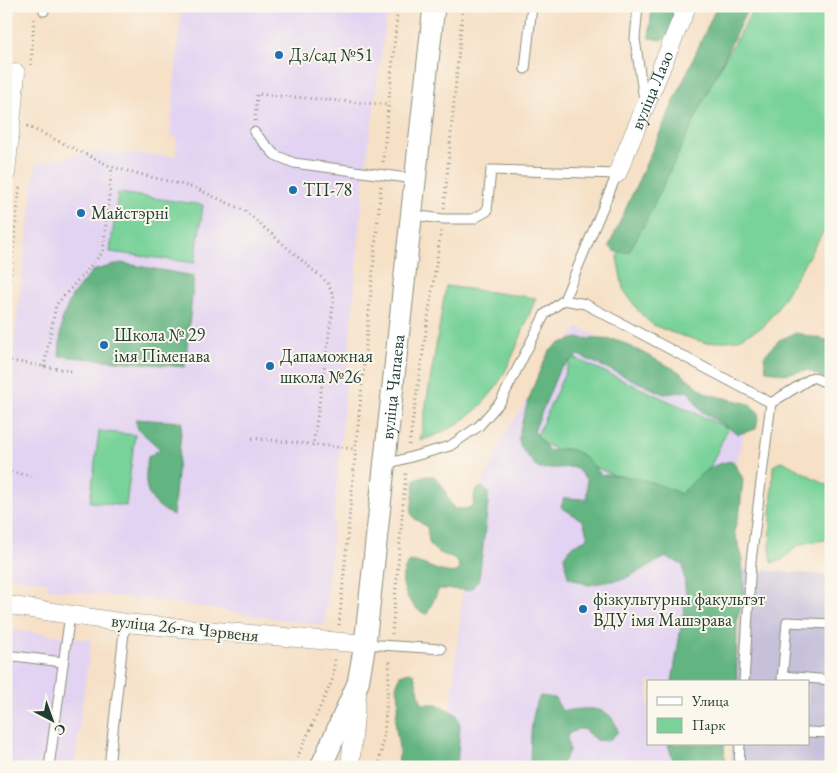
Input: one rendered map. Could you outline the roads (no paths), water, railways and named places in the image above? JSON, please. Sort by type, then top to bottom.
[{"type":"street","name":"вуліца Чапаева","points":[[350,767],[434,6]]},
{"type":"street","name":"вуліца Лазо","points":[[617,174],[687,6]]},
{"type":"street","points":[[6,173],[16,73]]},
{"type":"street","name":"вуліца 26-га Чэрвеня","points":[[6,605],[125,622],[337,643],[365,644]]},
{"type":"street","points":[[321,767],[358,683]]},
{"type":"lane","points":[[525,68],[532,6]]},
{"type":"lane","points":[[638,6],[635,39],[645,107]]},
{"type":"lane","points":[[254,132],[275,155],[294,163],[414,179]]},
{"type":"lane","points":[[384,465],[407,460],[450,446],[479,426],[500,401],[545,314],[564,300],[617,174],[491,170],[487,211],[473,219],[442,219],[412,215]]},
{"type":"lane","points":[[564,300],[585,304],[771,403]]},
{"type":"lane","points":[[771,403],[813,377],[831,385]]},
{"type":"lane","points":[[744,680],[750,561],[771,403]]},
{"type":"lane","points":[[48,767],[70,614]]},
{"type":"lane","points":[[109,767],[125,622]]},
{"type":"lane","points":[[831,624],[787,622],[782,679],[831,680]]},
{"type":"lane","points":[[365,644],[440,649]]},
{"type":"lane","points":[[6,655],[62,662]]},
{"type":"lane","points":[[810,732],[831,734]]},
{"type":"lane","points":[[739,767],[740,746]]},
{"type":"place","name":"Дз/сад №51","points":[[279,55]]},
{"type":"place","name":"ТП-78","points":[[293,190]]},
{"type":"place","name":"Майстэрні","points":[[81,213]]},
{"type":"place","name":"Школа № 29 імя Піменава","points":[[104,345]]},
{"type":"place","name":"Дапаможная школа №26","points":[[270,366]]},
{"type":"place","name":"фізкультурны факультэт ВДУ імя Машэрава","points":[[583,609]]}]
